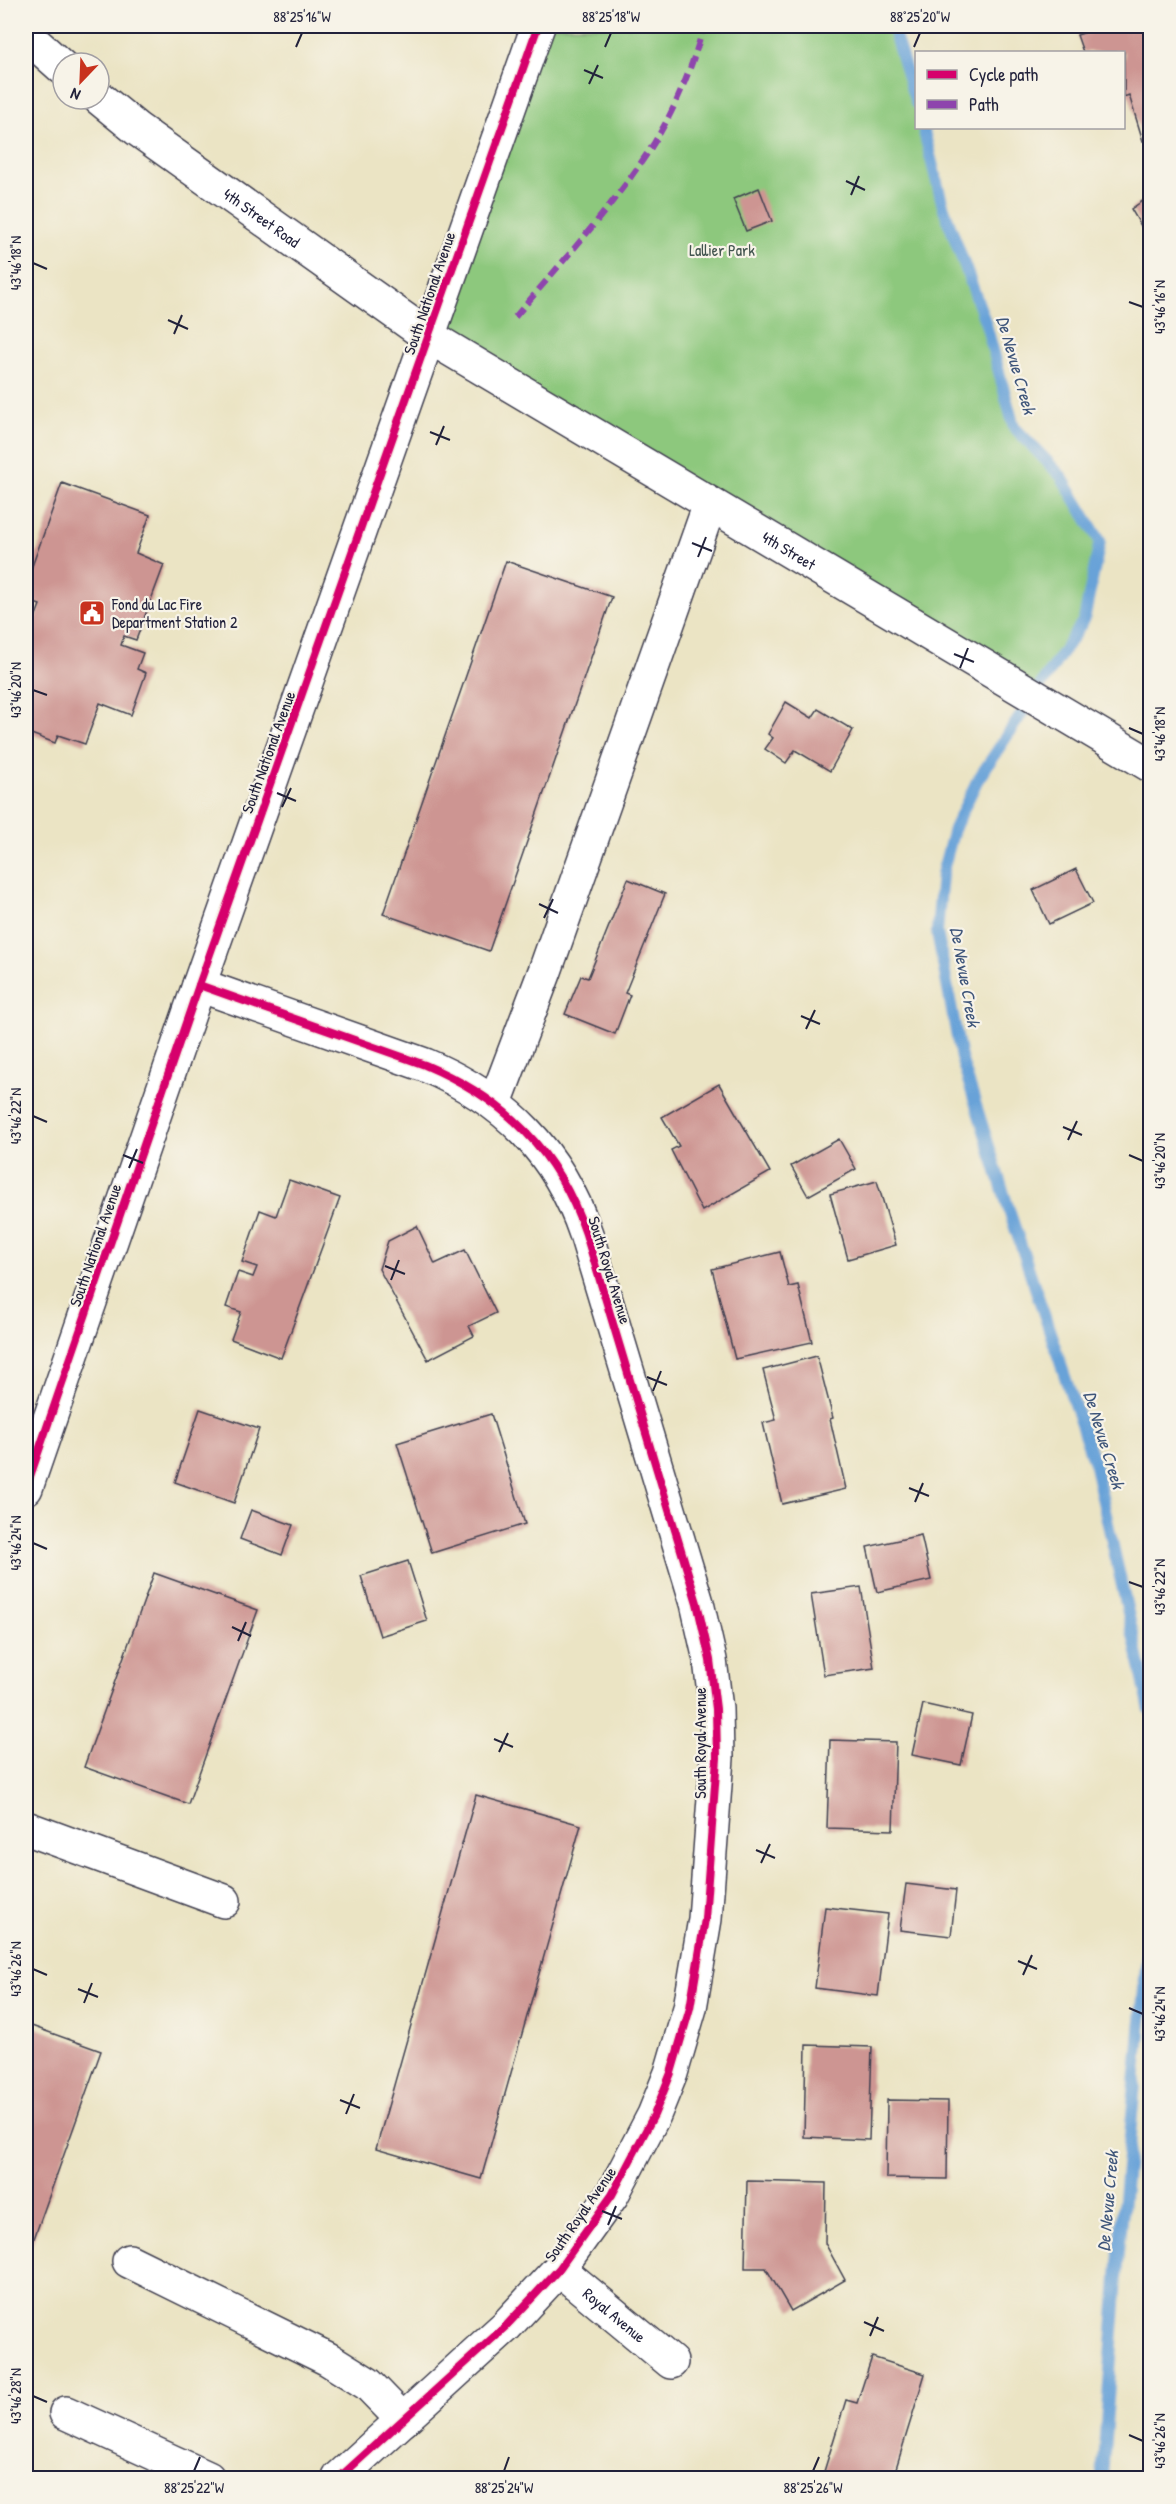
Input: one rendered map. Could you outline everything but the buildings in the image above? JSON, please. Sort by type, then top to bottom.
[{"type":"street","name":"South National Avenue","points":[[26,1488],[199,985],[538,26]]},
{"type":"street","points":[[26,35],[51,57]]},
{"type":"street","name":"4th Street Road","points":[[111,108],[137,129],[428,336]]},
{"type":"street","name":"4th Street","points":[[428,336],[1150,765]]},
{"type":"street","points":[[495,1103],[545,971],[710,504]]},
{"type":"street","name":"South Royal Avenue","points":[[199,985],[425,1065],[461,1081],[495,1103],[525,1130],[551,1161],[582,1221],[699,1611],[710,1660],[716,1709],[717,1758],[705,1919],[695,1986],[681,2040],[654,2115],[624,2175],[600,2214],[559,2269],[506,2326],[339,2478]]},
{"type":"street","points":[[26,1828],[224,1901]]},
{"type":"street","points":[[129,2261],[328,2359],[368,2384],[403,2420]]},
{"type":"street","name":"Royal Avenue","points":[[559,2269],[671,2362]]},
{"type":"street","points":[[66,2413],[208,2478]]},
{"type":"green space","name":"Lallier Park","points":[[538,26],[892,26],[915,100],[915,129],[923,129],[943,206],[986,324],[1014,427],[1057,472],[1100,541],[1084,620],[1034,696],[428,336]]},
{"type":"waterway","name":"De Nevue Creek","points":[[892,26],[915,100]]},
{"type":"waterway","name":"De Nevue Creek","points":[[923,129],[943,206],[986,324],[1014,427],[1061,476],[1100,541],[1084,620],[977,781],[954,829],[942,874],[937,932],[961,1058],[1095,1466],[1150,1710]]},
{"type":"waterway","name":"De Nevue Creek","points":[[1102,2478],[1119,2251],[1150,1926]]},
{"type":"marked path","points":[[515,317],[606,210],[654,143],[683,86],[704,26]]},
{"type":"cycle path","points":[[26,1488],[199,985],[538,26]]},
{"type":"cycle path","points":[[199,985],[425,1065],[454,1079],[480,1094],[504,1112],[544,1153],[560,1177],[586,1234],[697,1603],[710,1660],[716,1709],[717,1758],[705,1919],[690,2008],[671,2073],[654,2115],[612,2195],[559,2269],[506,2326],[339,2478]]},
{"type":"place","name":"Fond du Lac Fire Department Station 2","points":[[92,613]]}]
